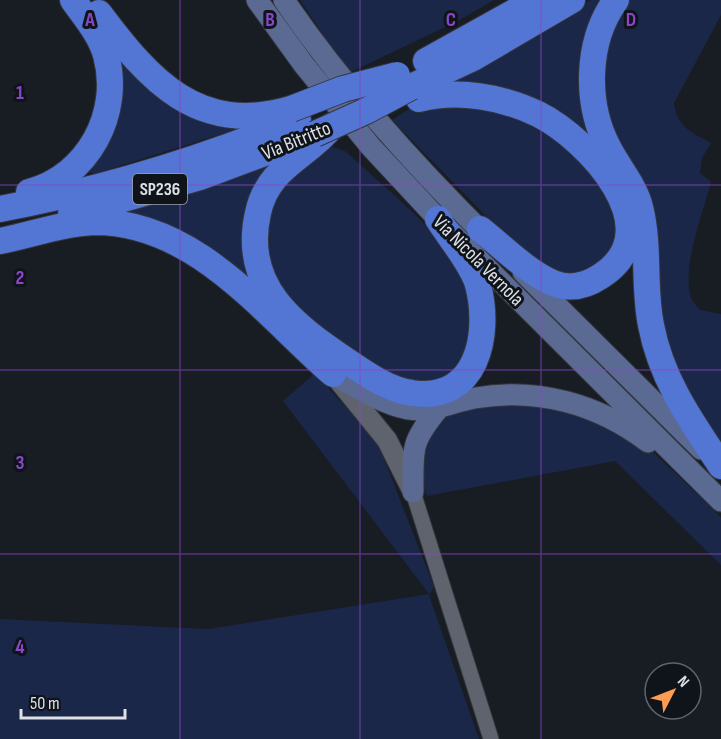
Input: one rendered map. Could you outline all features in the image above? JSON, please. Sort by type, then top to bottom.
[{"type":"highway","points":[[0,198],[33,191],[65,176],[83,159],[96,140],[106,117],[111,84],[106,54],[94,28],[73,0]]},
{"type":"highway","points":[[90,0],[130,55],[151,77],[172,94],[198,106],[225,114],[258,115],[311,126],[289,162],[270,185],[258,212],[254,247],[260,271],[269,291],[289,319],[373,378],[411,393],[437,394],[457,386],[473,366],[481,345],[478,283],[438,219]]},
{"type":"highway","points":[[452,49],[514,0]]},
{"type":"highway","name":"Via Bitritto","points":[[0,209],[114,183],[366,111],[409,87],[452,49],[536,0]]},
{"type":"highway","name":"Via Bitritto","points":[[0,228],[69,215],[200,177],[311,126],[409,87],[473,58],[572,0]]},
{"type":"highway","points":[[616,0],[600,31],[592,68],[595,106],[608,147],[640,205],[648,260],[650,324],[659,358],[676,399],[721,467]]},
{"type":"highway","points":[[409,87],[435,95],[481,96],[517,105],[540,115],[568,133],[609,176],[625,206],[629,230],[624,251],[611,270],[593,282],[573,288],[555,284],[539,275],[480,230]]},
{"type":"highway","points":[[0,241],[82,223],[98,222],[145,231],[167,239],[189,249],[217,268],[333,374]]},
{"type":"main road","name":"Via Nicola Vernola","points":[[257,0],[304,65],[371,147],[438,219],[721,501]]},
{"type":"main road","name":"Via Nicola Vernola","points":[[284,0],[322,53],[388,134],[480,230],[721,467]]},
{"type":"main road","points":[[333,374],[361,391],[407,408],[438,409],[477,398],[506,396],[536,396],[585,406],[607,416],[641,437],[702,483]]},
{"type":"main road","points":[[413,492],[413,452],[419,432],[438,409]]},
{"type":"street","points":[[333,374],[387,440],[413,492],[491,739]]},
{"type":"shaded area","points":[[300,0],[494,0],[458,21],[349,73]]},
{"type":"shaded area","points":[[591,0],[608,0],[594,139],[449,86],[473,68]]},
{"type":"shaded area","points":[[616,0],[721,0],[721,15],[674,103],[678,118],[686,128],[711,143],[702,158],[700,173],[711,182],[691,253],[689,281],[691,296],[700,310],[721,314],[721,445],[672,360],[604,120],[601,29]]},
{"type":"shaded area","points":[[110,47],[244,127],[94,174],[88,172],[86,165]]},
{"type":"shaded area","points":[[428,97],[529,110],[605,179],[623,240],[586,273],[568,277],[527,258],[392,120]]},
{"type":"shaded area","points":[[332,147],[345,151],[429,228],[457,261],[464,274],[470,305],[468,356],[450,373],[433,382],[396,381],[300,316],[268,274],[263,226],[283,182],[318,152]]},
{"type":"shaded area","points":[[283,160],[264,185],[257,286],[115,214]]},
{"type":"shaded area","points":[[315,373],[378,443],[434,587],[429,595],[479,739],[0,739],[0,619],[208,629],[429,594],[283,401]]},
{"type":"shaded area","points":[[507,399],[564,406],[648,447],[721,517],[721,565],[615,461],[427,496],[421,470],[421,450],[426,435],[435,424],[465,410]]}]
